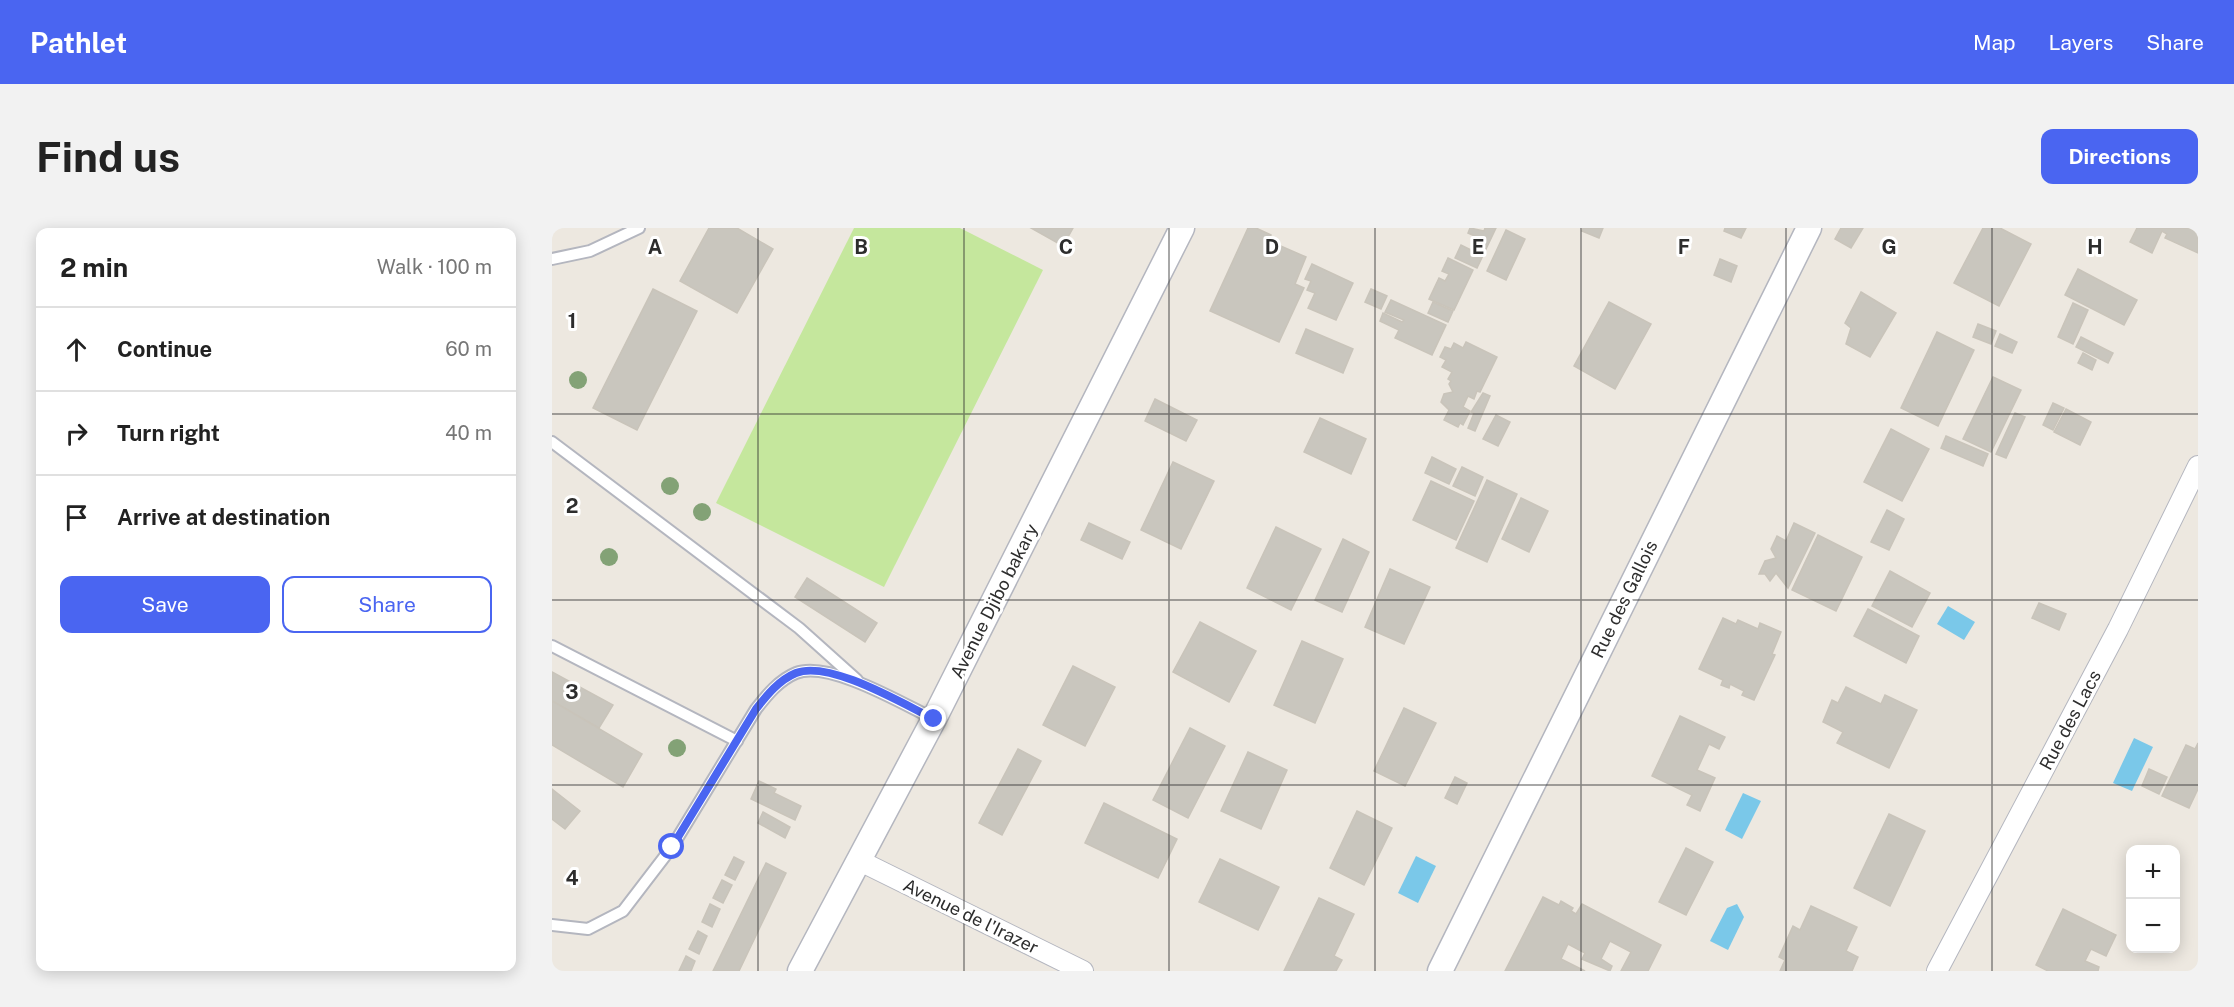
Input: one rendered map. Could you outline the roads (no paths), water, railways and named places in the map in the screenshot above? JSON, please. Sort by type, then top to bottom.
[{"type":"street","name":"Avenue Djibo bakary","points":[[800,971],[934,719],[1182,228]]},
{"type":"street","name":"Rue des Gallois","points":[[1440,971],[1809,228]]},
{"type":"street","name":"Rue des Lacs","points":[[1937,971],[2118,629],[2198,466]]},
{"type":"street","name":"Avenue de l'Irazer","points":[[858,860],[1083,971]]},
{"type":"lane","points":[[552,260],[590,251],[639,228]]},
{"type":"lane","points":[[552,442],[799,628],[860,682]]},
{"type":"lane","points":[[552,646],[737,741]]},
{"type":"lane","points":[[552,925],[588,929],[623,911],[672,847],[772,688],[797,672],[817,670],[860,682],[934,719]]},
{"type":"water","points":[[1948,606],[1975,622],[1964,640],[1937,624]]},
{"type":"water","points":[[2134,738],[2153,747],[2132,791],[2113,783]]},
{"type":"water","points":[[1743,793],[1761,801],[1742,839],[1725,830]]},
{"type":"water","points":[[1416,856],[1436,866],[1418,903],[1398,893]]},
{"type":"water","points":[[1737,904],[1744,917],[1728,950],[1710,941],[1727,908]]}]
